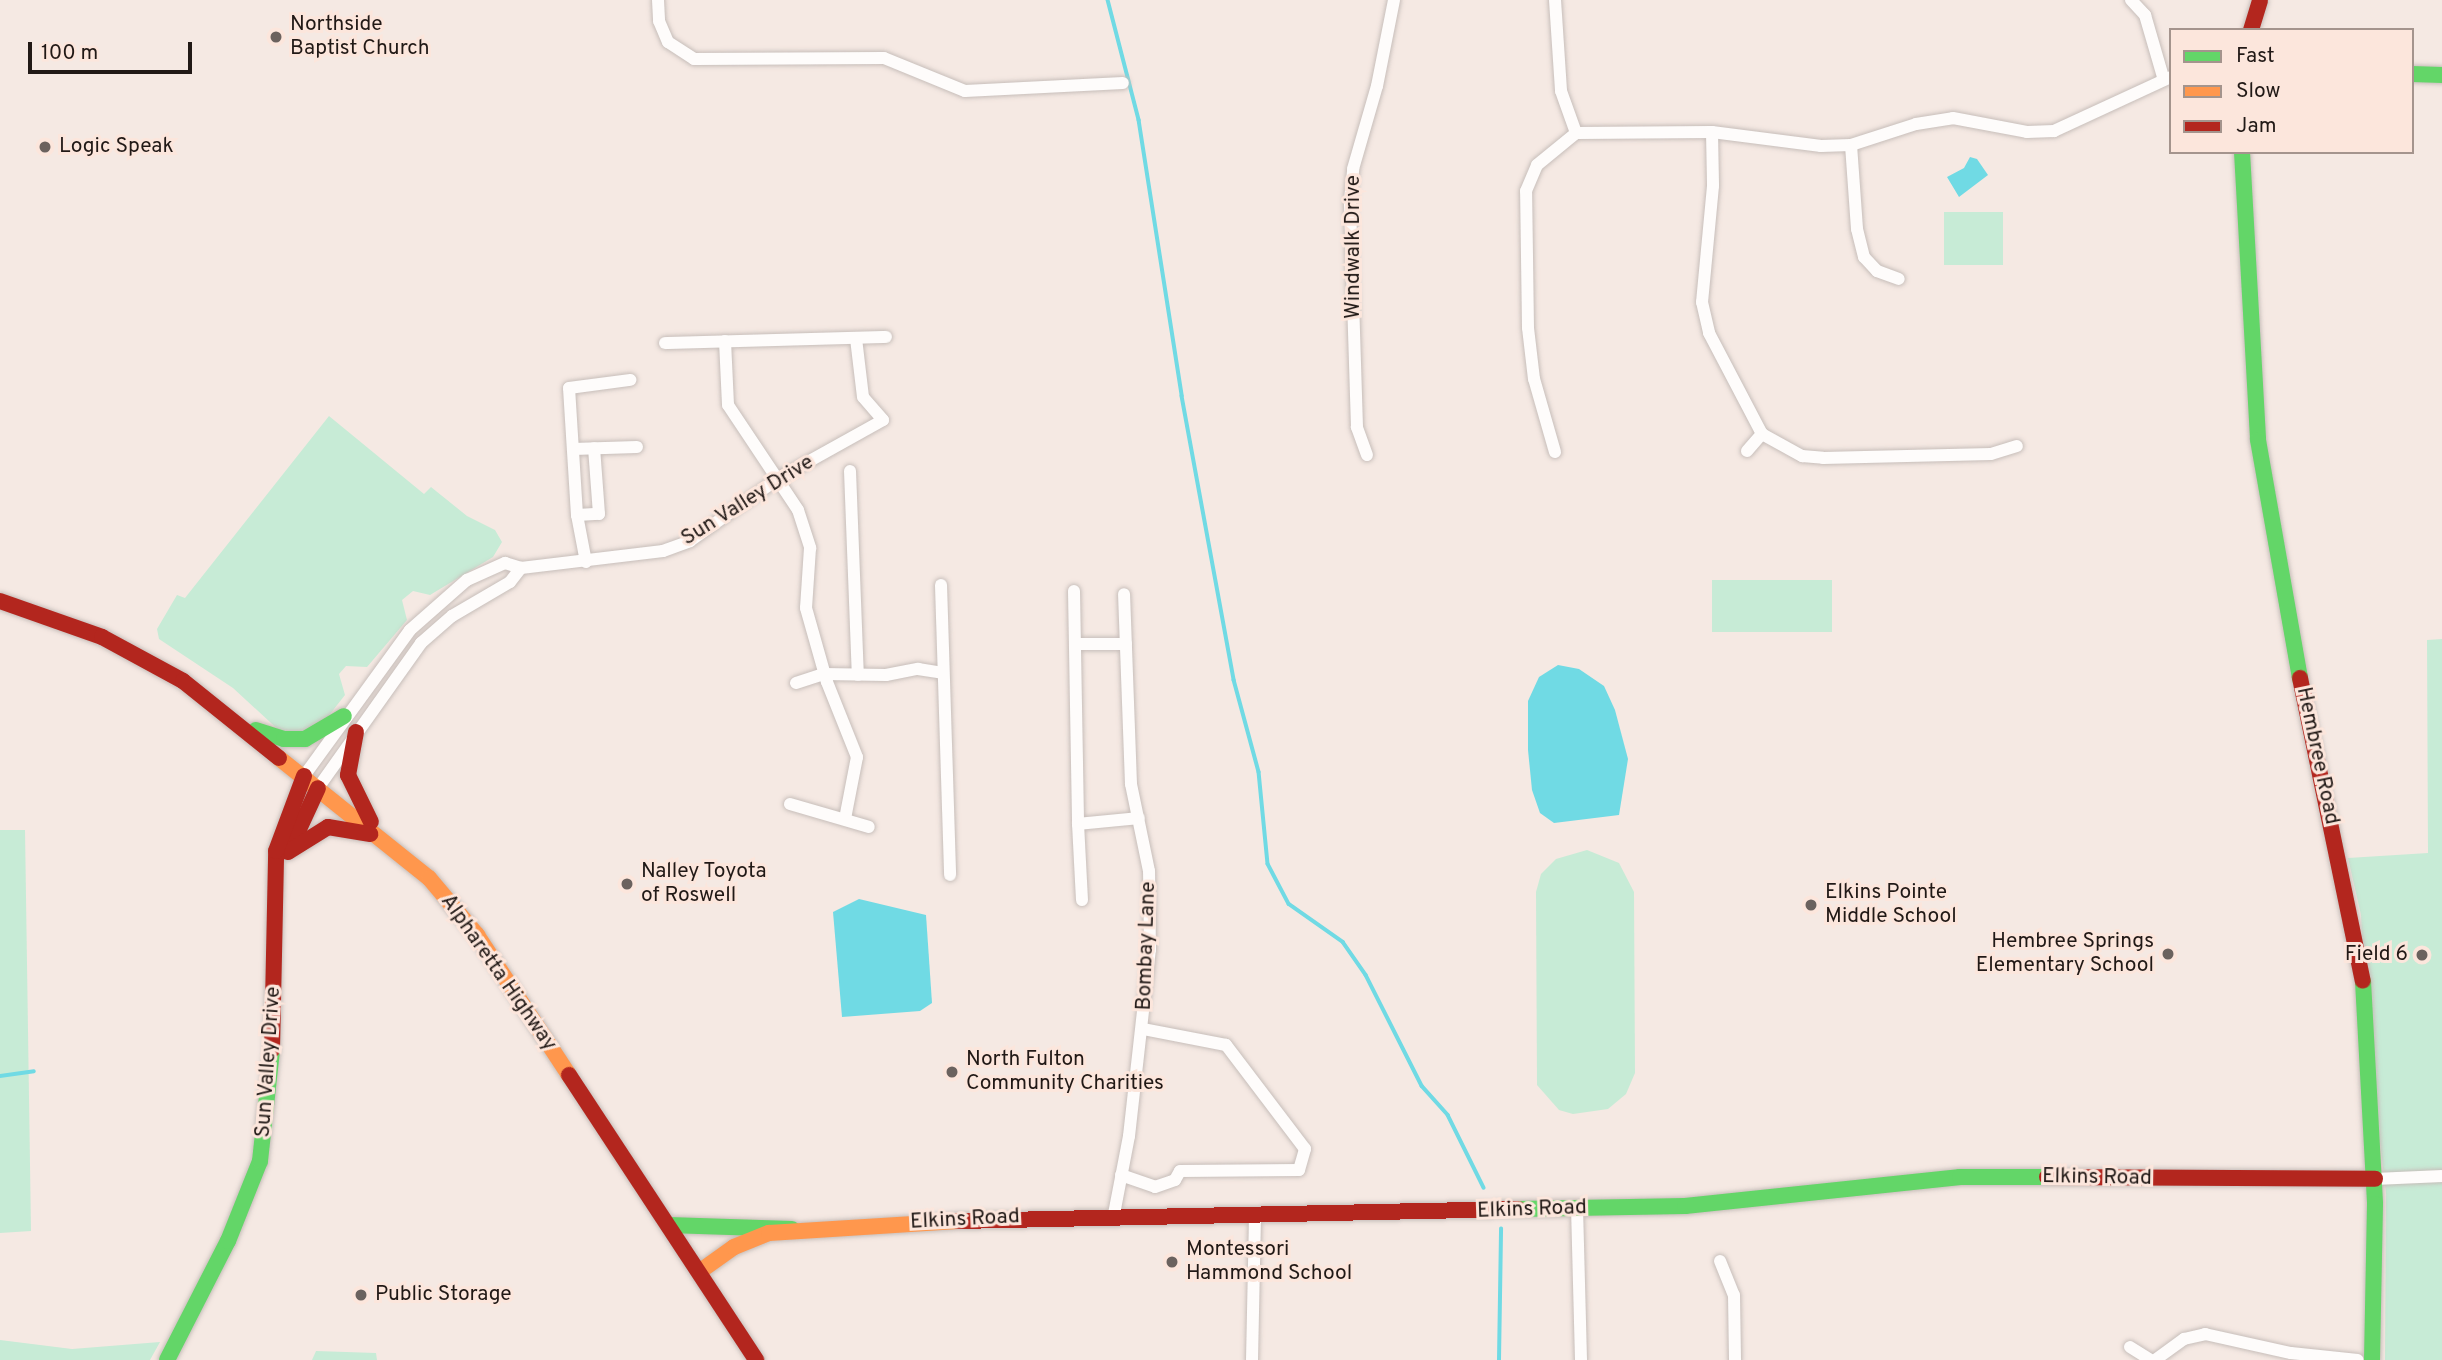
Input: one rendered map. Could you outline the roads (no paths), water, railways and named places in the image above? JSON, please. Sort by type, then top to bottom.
[{"type":"main road","points":[[2252,28],[2260,0]]},
{"type":"main road","points":[[2414,75],[2442,75]]},
{"type":"main road","name":"Hembree Road","points":[[2242,154],[2242,215],[2258,440],[2296,658],[2366,993],[2375,1179],[2372,1360]]},
{"type":"main road","name":"Alpharetta Highway","points":[[0,601],[102,636],[183,681],[380,836],[429,878],[476,934],[756,1360]]},
{"type":"main road","points":[[229,716],[271,736],[297,741],[326,731],[344,716]]},
{"type":"main road","points":[[356,732],[349,755],[350,783],[380,836]]},
{"type":"main road","name":"Sun Valley Drive","points":[[167,1360],[228,1241],[260,1161],[272,1068],[280,834],[304,776]]},
{"type":"main road","points":[[278,868],[318,788]]},
{"type":"main road","points":[[288,852],[328,827],[380,836]]},
{"type":"main road","name":"Elkins Road","points":[[699,1272],[751,1238],[792,1229],[1114,1214],[1577,1208],[1760,1201],[1960,1177],[2375,1179]]},
{"type":"main road","points":[[668,1226],[792,1229]]},
{"type":"street","points":[[659,0],[659,21],[668,42],[694,59],[884,58],[965,91],[1123,83]]},
{"type":"street","name":"Windwalk Drive","points":[[1367,455],[1357,427],[1350,200],[1353,169],[1377,86],[1394,0]]},
{"type":"street","points":[[1555,0],[1561,91],[1576,134]]},
{"type":"street","points":[[1555,452],[1531,354],[1526,191],[1538,165],[1576,134],[1712,132],[1821,146],[1851,145],[1916,124],[1953,118],[2026,132],[2054,131],[2077,124],[2167,77],[2145,15],[2131,0]]},
{"type":"street","points":[[1712,132],[1713,186],[1702,302],[1709,333],[1762,434],[1786,449],[1823,458],[1991,454],[2017,446]]},
{"type":"street","points":[[1851,145],[1857,229],[1864,257],[1877,271],[1899,279]]},
{"type":"street","points":[[664,343],[886,337]]},
{"type":"street","name":"Sun Valley Drive","points":[[304,776],[344,716],[410,630],[441,600],[494,565],[521,568],[586,562],[663,551],[690,541],[779,478],[883,420],[863,397],[856,338]]},
{"type":"street","points":[[725,341],[728,405],[798,510],[810,548],[806,608],[824,674],[857,757],[845,819]]},
{"type":"street","points":[[586,562],[577,514],[569,388],[630,380]]},
{"type":"street","points":[[1746,451],[1762,434]]},
{"type":"street","points":[[573,449],[636,447]]},
{"type":"street","points":[[577,514],[599,514],[594,448]]},
{"type":"street","points":[[850,471],[858,675]]},
{"type":"street","points":[[318,788],[421,643],[452,615],[510,582],[521,568]]},
{"type":"street","points":[[942,585],[950,875]]},
{"type":"street","points":[[1074,591],[1082,900]]},
{"type":"street","name":"Bombay Lane","points":[[1114,1214],[1143,1029],[1150,950],[1149,872],[1131,785],[1124,594]]},
{"type":"street","points":[[1075,644],[1126,644]]},
{"type":"street","points":[[796,683],[824,674],[858,675],[918,669],[943,673]]},
{"type":"street","points":[[790,804],[869,827]]},
{"type":"street","points":[[1078,824],[1139,818]]},
{"type":"street","points":[[1121,1175],[1155,1186],[1175,1180],[1180,1171],[1299,1170],[1305,1149],[1226,1045],[1143,1029]]},
{"type":"street","points":[[2375,1179],[2442,1176]]},
{"type":"street","points":[[1577,1208],[1581,1360]]},
{"type":"street","points":[[1252,1360],[1255,1213]]},
{"type":"street","points":[[1720,1261],[1734,1295],[1735,1360]]},
{"type":"street","points":[[2130,1347],[2153,1360],[2184,1339],[2205,1334],[2291,1357],[2358,1360]]},
{"type":"water","points":[[1970,157],[1977,159],[1988,175],[1959,197],[1947,177],[1964,168]]},
{"type":"water","points":[[1558,665],[1579,669],[1604,686],[1615,710],[1628,759],[1619,815],[1554,823],[1540,813],[1532,790],[1528,750],[1528,701],[1539,677]]},
{"type":"water","points":[[859,899],[926,915],[932,1003],[920,1011],[842,1017],[833,912]]},
{"type":"waterway","points":[[1108,0],[1139,120],[1182,396],[1234,680],[1259,772],[1268,864],[1289,904],[1343,942],[1366,975],[1422,1086],[1448,1115],[1484,1188]]},
{"type":"waterway","points":[[0,1076],[34,1071]]},
{"type":"waterway","points":[[1499,1360],[1501,1229]]},
{"type":"place","name":"Northside Baptist Church","points":[[276,37]]},
{"type":"place","name":"Logic Speak","points":[[45,147]]},
{"type":"place","name":"Nalley Toyota of Roswell","points":[[627,884]]},
{"type":"place","name":"Elkins Pointe Middle School","points":[[1811,905]]},
{"type":"place","name":"Hembree Springs Elementary School","points":[[2168,954]]},
{"type":"place","name":"Field 6","points":[[2422,955]]},
{"type":"place","name":"North Fulton Community Charities","points":[[952,1072]]},
{"type":"place","name":"Montessori Hammond School","points":[[1172,1262]]},
{"type":"place","name":"Public Storage","points":[[361,1295]]}]
